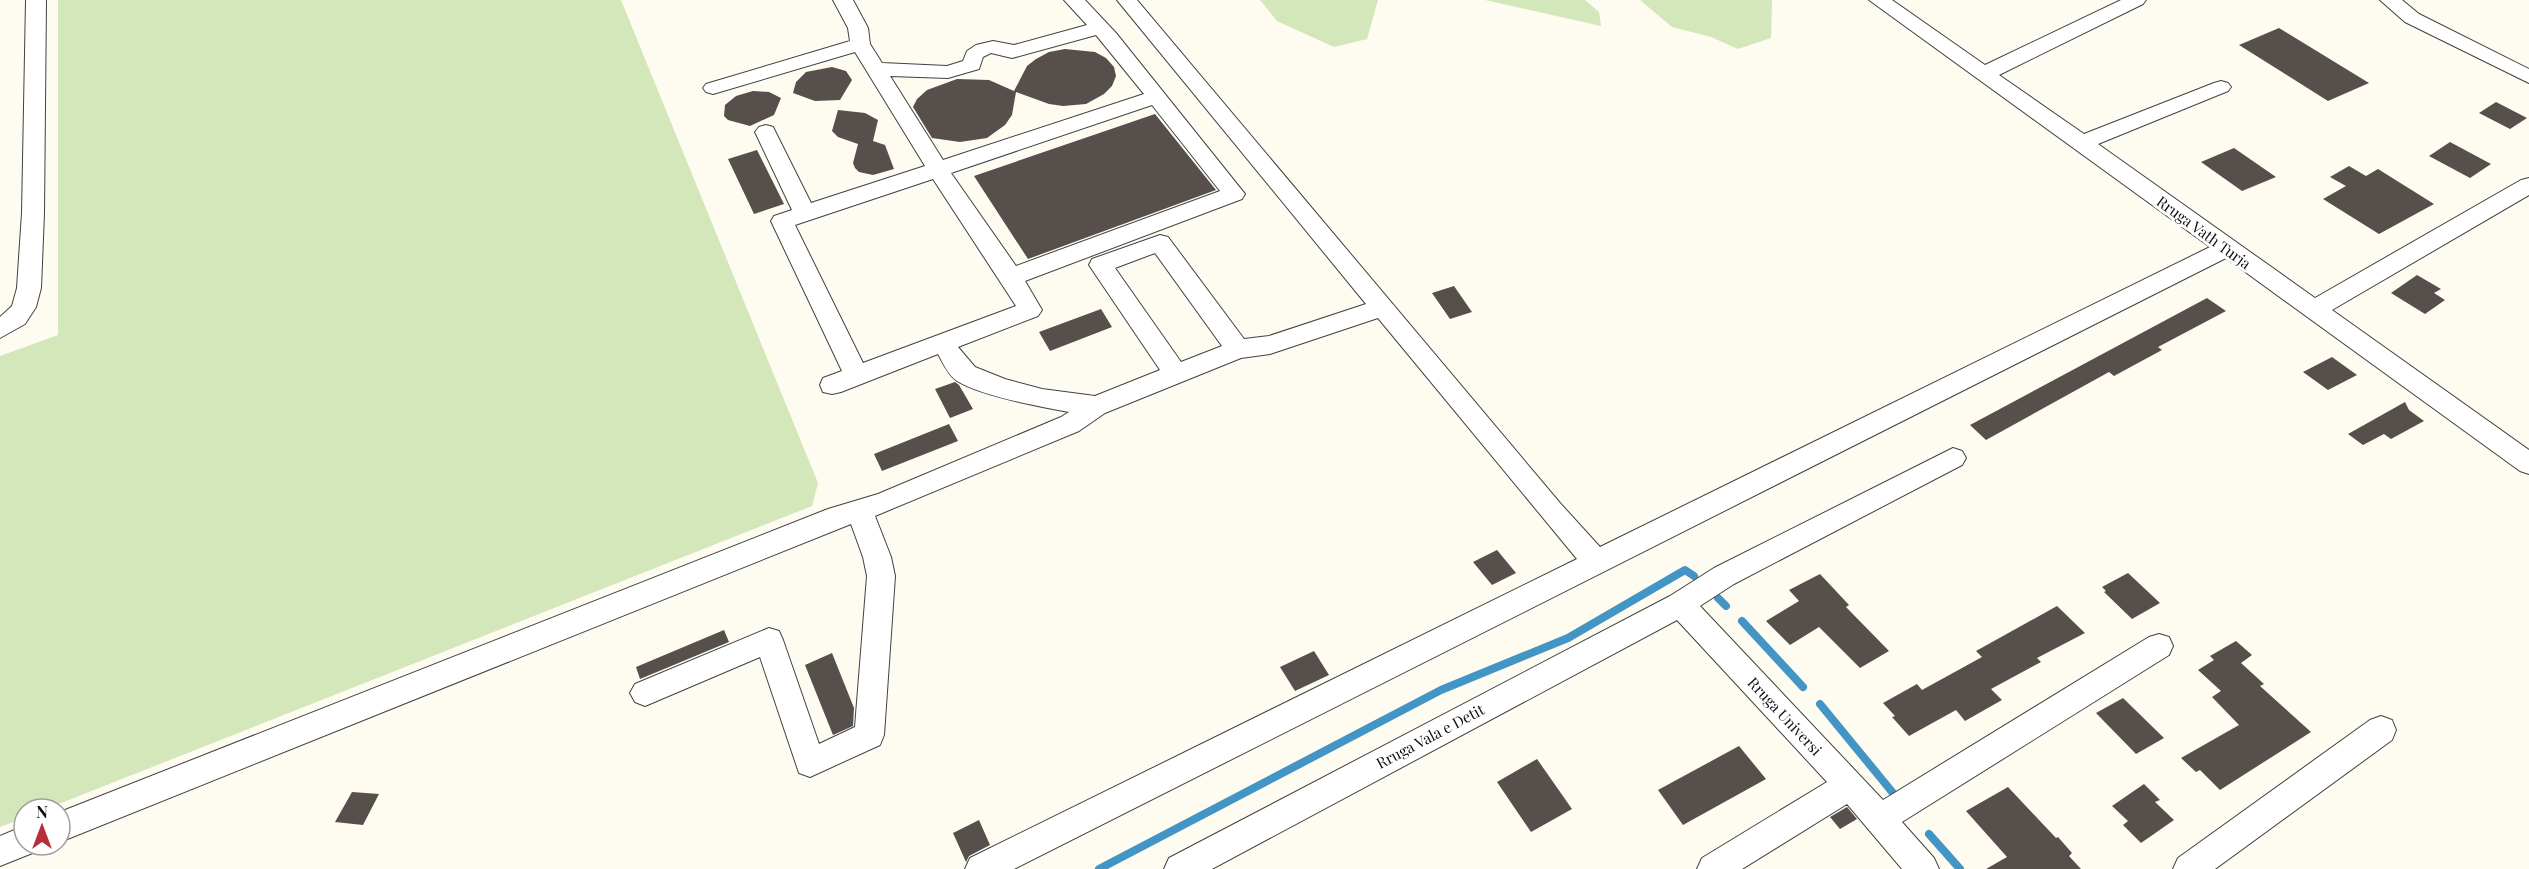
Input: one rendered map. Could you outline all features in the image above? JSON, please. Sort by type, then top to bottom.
[{"type":"street","points":[[0,329],[17,318],[24,307],[29,288],[33,213],[36,0]]},
{"type":"street","points":[[832,385],[1030,310],[1011,277],[938,170],[875,69],[860,44],[858,28],[843,0]]},
{"type":"street","points":[[1011,277],[1234,194],[1109,37],[1074,0]]},
{"type":"street","points":[[1127,0],[1551,511],[1596,561]]},
{"type":"street","name":"Rruga Vath Turja","points":[[1879,0],[2529,464]]},
{"type":"street","points":[[1984,74],[2136,0]]},
{"type":"street","points":[[2390,0],[2412,18],[2529,78]]},
{"type":"street","points":[[875,69],[948,72],[972,65],[974,55],[985,48],[999,48],[1012,52],[1099,28]]},
{"type":"street","points":[[713,88],[860,44]]},
{"type":"street","points":[[2082,143],[2222,87]]},
{"type":"street","points":[[857,376],[782,221],[1156,97]]},
{"type":"street","points":[[766,132],[805,214]]},
{"type":"street","points":[[2313,310],[2529,185]]},
{"type":"street","points":[[1176,374],[1100,265],[1160,243],[1238,350]]},
{"type":"street","points":[[981,869],[2227,248]]},
{"type":"street","points":[[72,822],[837,516],[885,502],[1070,424],[1096,406],[1176,374],[1238,350],[1270,345],[1382,308]]},
{"type":"street","points":[[944,343],[957,365],[966,374],[1000,387],[1042,398],[1096,406]]},
{"type":"street","points":[[1680,604],[1724,576],[1953,458]]},
{"type":"street","points":[[645,693],[769,640],[810,763],[869,735],[881,576],[877,556],[859,510]]},
{"type":"street","name":"Rruga Universi","points":[[1680,604],[1850,785],[1923,869]]},
{"type":"street","name":"Rruga Vala e Detit","points":[[1180,869],[1680,604]]},
{"type":"street","points":[[1879,819],[2159,646]]},
{"type":"street","points":[[2189,869],[2381,730]]},
{"type":"street","points":[[1713,869],[1850,785]]},
{"type":"green space","points":[[58,0],[621,0],[818,483],[812,506],[72,799],[12,797],[12,822],[0,827],[0,356],[58,335]]},
{"type":"green space","points":[[1260,0],[1378,0],[1367,39],[1334,47],[1277,21]]},
{"type":"green space","points":[[1485,0],[1585,0],[1599,12],[1601,26]]},
{"type":"green space","points":[[1640,0],[1772,0],[1771,38],[1738,49],[1711,37],[1672,27]]},
{"type":"building","points":[[2279,28],[2369,83],[2328,101],[2239,45]]},
{"type":"building","points":[[1065,49],[1095,52],[1106,58],[1114,67],[1116,76],[1112,86],[1104,94],[1086,104],[1063,106],[1049,104],[1016,92],[1012,115],[1005,125],[987,138],[960,142],[932,138],[913,107],[917,99],[927,90],[957,79],[989,80],[1014,91],[1027,66],[1049,52]]},
{"type":"building","points":[[832,67],[846,71],[852,80],[840,100],[815,101],[793,93],[796,82],[806,72]]},
{"type":"building","points":[[753,91],[769,92],[781,98],[774,115],[750,126],[728,120],[724,116],[725,105],[736,96]]},
{"type":"building","points":[[2496,102],[2527,118],[2510,129],[2479,113]]},
{"type":"building","points":[[838,110],[865,113],[878,120],[873,141],[885,145],[894,169],[873,175],[859,172],[855,168],[853,163],[858,144],[838,137],[832,131]]},
{"type":"building","points":[[1155,114],[1216,190],[1028,259],[974,176]]},
{"type":"building","points":[[2450,142],[2491,164],[2470,178],[2429,156]]},
{"type":"building","points":[[2234,148],[2276,177],[2242,191],[2201,162]]},
{"type":"building","points":[[757,150],[784,204],[754,214],[728,159]]},
{"type":"building","points":[[2349,166],[2366,176],[2378,169],[2434,204],[2379,234],[2323,199],[2346,186],[2330,177]]},
{"type":"building","points":[[2417,275],[2441,289],[2434,293],[2445,300],[2425,314],[2391,293]]},
{"type":"building","points":[[1454,286],[1472,312],[1450,319],[1432,293]]},
{"type":"building","points":[[2207,298],[2226,311],[2158,347],[2162,350],[2114,376],[2109,372],[1986,440],[1970,425]]},
{"type":"building","points":[[1101,309],[1112,327],[1050,351],[1039,332]]},
{"type":"building","points":[[2332,357],[2357,375],[2328,390],[2303,372]]},
{"type":"building","points":[[955,382],[973,409],[950,418],[935,389]]},
{"type":"building","points":[[2405,402],[2409,410],[2424,421],[2391,439],[2384,434],[2363,445],[2348,434]]},
{"type":"building","points":[[949,424],[958,441],[882,471],[874,454]]},
{"type":"building","points":[[1497,550],[1516,573],[1492,585],[1473,562]]},
{"type":"building","points":[[2128,573],[2160,603],[2132,619],[2104,592],[2106,591],[2102,587]]},
{"type":"building","points":[[1820,574],[1849,605],[1846,607],[1889,651],[1860,668],[1819,627],[1790,645],[1766,621],[1799,601],[1789,590]]},
{"type":"building","points":[[2057,606],[2085,633],[2037,658],[2041,662],[1991,689],[2002,700],[1965,721],[1956,710],[1909,736],[1883,703],[1917,684],[1922,690],[1982,657],[1976,651]]},
{"type":"building","points":[[724,630],[729,642],[640,679],[636,667]]},
{"type":"building","points":[[2236,641],[2252,655],[2241,663],[2264,684],[2260,686],[2311,732],[2220,790],[2200,770],[2196,772],[2181,758],[2239,725],[2212,697],[2221,691],[2198,670],[2214,660],[2210,656]]},
{"type":"building","points":[[1314,651],[1329,675],[1295,691],[1280,667]]},
{"type":"building","points":[[832,653],[854,708],[853,726],[833,735],[805,665]]},
{"type":"building","points":[[2123,698],[2164,738],[2136,754],[2096,713]]},
{"type":"building","points":[[1739,746],[1766,779],[1683,825],[1658,790]]},
{"type":"building","points":[[1537,759],[1572,809],[1531,832],[1497,782]]},
{"type":"building","points":[[2144,784],[2160,800],[2155,802],[2174,820],[2141,843],[2123,825],[2128,821],[2112,806]]},
{"type":"building","points":[[2008,787],[2056,838],[2058,837],[2072,853],[2069,856],[2081,869],[1986,869],[2007,857],[1966,811]]},
{"type":"building","points":[[352,792],[379,794],[363,825],[335,822]]},
{"type":"building","points":[[1847,807],[1857,819],[1840,829],[1830,817]]},
{"type":"building","points":[[979,820],[990,845],[969,856],[966,862],[953,833]]},
{"type":"waterway","points":[[1099,869],[1441,690],[1568,638],[1685,570],[1694,576]]},
{"type":"waterway","points":[[1718,598],[1726,606]]},
{"type":"waterway","points":[[1742,621],[1803,687]]},
{"type":"waterway","points":[[1820,704],[1893,793]]},
{"type":"waterway","points":[[1929,834],[1960,869]]}]
